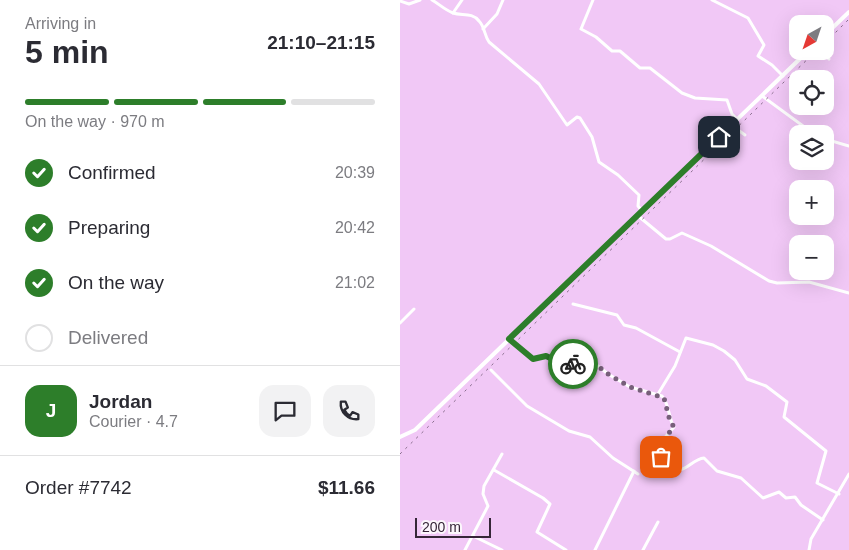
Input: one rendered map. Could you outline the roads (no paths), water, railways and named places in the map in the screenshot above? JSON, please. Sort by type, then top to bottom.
[{"type":"street","points":[[400,1],[409,4],[420,0]]},
{"type":"street","points":[[432,0],[453,13],[472,15],[478,18],[484,35],[489,42],[539,84],[567,125],[577,117],[580,118],[592,137],[599,162],[618,175],[639,195],[638,206],[642,210]]},
{"type":"street","points":[[453,13],[462,0]]},
{"type":"street","points":[[483,29],[497,14],[503,0]]},
{"type":"street","points":[[593,0],[581,29],[596,37],[612,51],[620,51],[640,68],[650,68],[681,92],[695,98],[727,100],[732,114],[737,119]]},
{"type":"street","points":[[712,0],[748,18],[764,45],[758,56],[772,65],[782,76]]},
{"type":"street","points":[[834,26],[849,12]]},
{"type":"street","points":[[400,438],[413,432],[799,60]]},
{"type":"street","points":[[762,96],[802,125]]},
{"type":"street","points":[[731,125],[745,135]]},
{"type":"street","points":[[834,142],[849,146]]},
{"type":"street","points":[[637,215],[666,239],[670,240],[682,233],[711,246],[770,281],[777,283],[809,282],[849,293]]},
{"type":"street","points":[[573,304],[617,315],[624,325],[636,328],[680,352]]},
{"type":"street","points":[[400,322],[414,309]]},
{"type":"street","points":[[658,394],[686,338],[713,345],[732,356],[747,379],[766,386],[781,396],[788,404],[784,416],[826,451],[817,483],[839,494]]},
{"type":"street","points":[[509,339],[533,359],[546,356],[569,366],[584,355],[608,374],[630,387],[658,394],[666,400],[670,421],[674,427],[656,448],[674,470],[685,469],[700,458],[704,458],[717,471],[741,478],[763,498],[779,492],[786,498],[795,497],[801,505],[822,520]]},
{"type":"street","points":[[492,370],[527,406],[569,430],[590,437],[613,458],[638,474]]},
{"type":"street","points":[[465,550],[488,506],[483,494],[484,486],[502,454]]},
{"type":"street","points":[[494,470],[550,504],[537,532],[566,550]]},
{"type":"street","points":[[595,550],[634,470]]},
{"type":"street","points":[[809,550],[811,539],[849,474]]},
{"type":"street","points":[[648,550],[644,549],[658,522]]},
{"type":"street","points":[[473,536],[502,550]]},
{"type":"railway","points":[[834,34],[849,19]]},
{"type":"railway","points":[[400,454],[807,60]]}]
